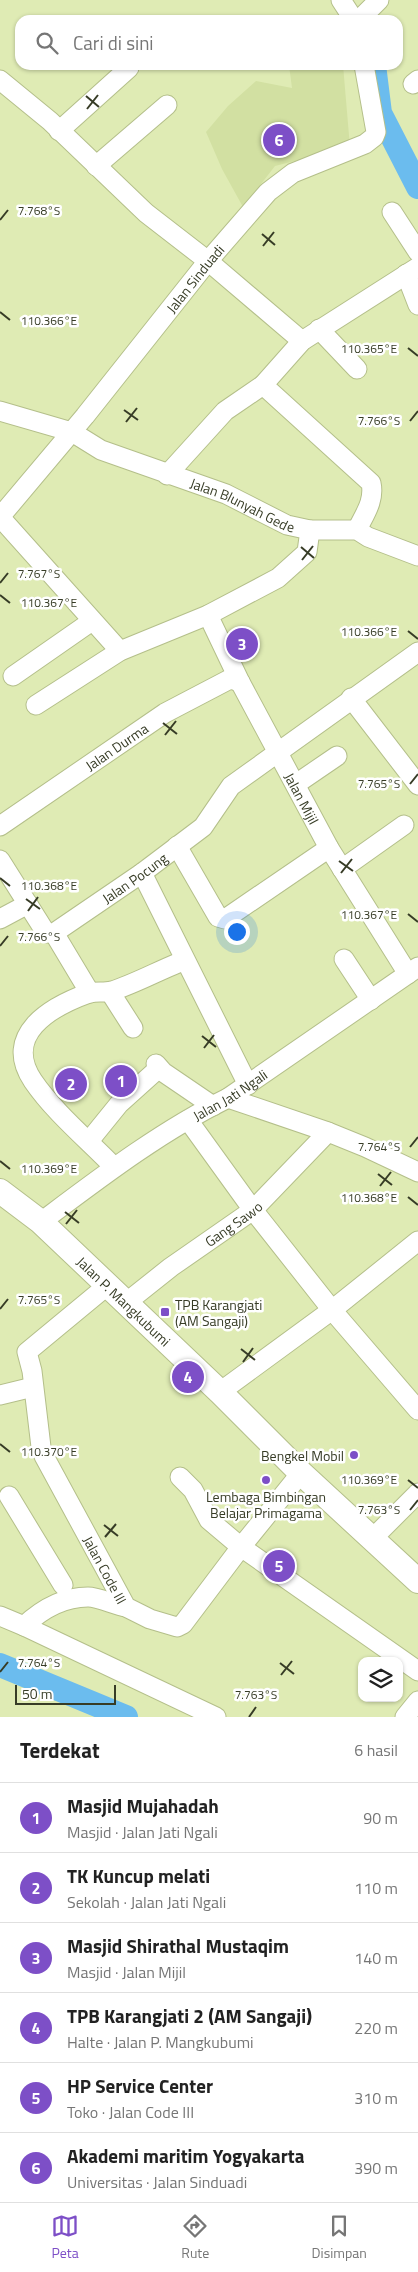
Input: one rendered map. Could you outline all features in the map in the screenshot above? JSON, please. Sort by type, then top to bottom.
[{"type":"main road","name":"Jalan P. Mangkubumi","points":[[0,1191],[41,1222],[127,1302],[301,1473],[418,1580]]},
{"type":"street","points":[[341,0],[354,15]]},
{"type":"street","points":[[364,15],[378,2]]},
{"type":"street","points":[[59,131],[127,70]]},
{"type":"street","name":"Jalan Sinduadi","points":[[0,517],[72,432],[208,261],[268,192],[286,177],[366,144],[374,137],[376,132],[365,70]]},
{"type":"street","points":[[0,80],[50,121],[146,213],[208,261],[302,341]]},
{"type":"street","points":[[96,166],[167,105]]},
{"type":"street","points":[[392,212],[418,252]]},
{"type":"street","points":[[168,475],[225,411],[263,385],[302,341],[319,329],[412,270],[418,305]]},
{"type":"street","points":[[319,329],[357,369]]},
{"type":"street","points":[[263,385],[371,484],[373,493],[370,503],[357,530]]},
{"type":"street","name":"Jalan Blunyah Gede","points":[[0,411],[72,432],[101,450],[226,494],[287,525],[310,530],[357,530],[368,537],[418,556]]},
{"type":"street","points":[[0,517],[120,651]]},
{"type":"street","points":[[36,705],[120,651],[208,615],[278,578],[302,559],[307,552],[310,530]]},
{"type":"street","name":"Jalan Mijil","points":[[208,615],[240,682],[329,848],[413,971]]},
{"type":"street","points":[[13,676],[92,621]]},
{"type":"street","name":"Jalan Pocung","points":[[54,933],[142,873],[203,827],[231,786],[351,698],[418,652]]},
{"type":"street","name":"Jalan Durma","points":[[0,826],[165,713],[230,679],[240,682]]},
{"type":"street","points":[[351,698],[418,785]]},
{"type":"street","points":[[296,784],[337,756]]},
{"type":"street","points":[[342,869],[404,825]]},
{"type":"street","points":[[178,846],[218,917],[225,919],[329,848]]},
{"type":"street","points":[[0,860],[46,933],[54,933],[90,993]]},
{"type":"street","points":[[142,873],[248,1085]]},
{"type":"street","points":[[0,919],[28,904]]},
{"type":"street","points":[[344,959],[371,1000]]},
{"type":"street","points":[[114,1167],[47,1098],[33,1080],[22,1058],[22,1048],[38,1019],[90,993],[110,992],[178,963]]},
{"type":"street","name":"Jalan Jati Ngali","points":[[41,1222],[114,1167],[248,1085],[413,971]]},
{"type":"street","points":[[110,992],[132,1028]]},
{"type":"street","points":[[89,1141],[119,1104],[157,1066],[220,1102],[328,1132],[418,1172]]},
{"type":"street","points":[[188,1120],[252,1210],[332,1310],[418,1410]]},
{"type":"street","name":"Gang Sawo","points":[[127,1302],[171,1266],[252,1210],[328,1132]]},
{"type":"street","points":[[220,1392],[332,1310],[418,1241]]},
{"type":"street","name":"Jalan Code III","points":[[108,1285],[27,1352],[40,1447],[126,1607],[150,1619],[177,1627],[183,1624],[241,1547],[301,1473]]},
{"type":"street","points":[[0,1396],[33,1387]]},
{"type":"street","points":[[180,1477],[193,1490],[209,1520],[241,1547],[418,1671]]},
{"type":"street","points":[[372,1539],[418,1493]]},
{"type":"street","points":[[9,1496],[68,1593]]},
{"type":"street","points":[[24,1626],[37,1614],[68,1593],[126,1607]]},
{"type":"street","points":[[0,1616],[216,1717]]},
{"type":"street","points":[[405,1717],[418,1701]]},
{"type":"shaded area","points":[[290,70],[343,70],[350,147],[275,166],[243,207],[222,169],[206,132],[228,106],[256,81],[292,88]]},
{"type":"waterway","points":[[375,70],[380,113],[418,187]]},
{"type":"waterway","points":[[0,1665],[126,1717]]},
{"type":"place","name":"Akademi maritim Yogyakarta","points":[[279,140]]},
{"type":"place","name":"Masjid Shirathal Mustaqim","points":[[242,644]]},
{"type":"place","name":"Masjid Mujahadah","points":[[121,1081]]},
{"type":"place","name":"TK Kuncup melati","points":[[71,1084]]},
{"type":"place","name":"TPB Karangjati (AM Sangaji)","points":[[165,1312]]},
{"type":"place","name":"TPB Karangjati 2 (AM Sangaji)","points":[[188,1377]]},
{"type":"place","name":"Bengkel Mobil","points":[[354,1455]]},
{"type":"place","name":"Lembaga Bimbingan Belajar Primagama","points":[[266,1480]]},
{"type":"place","name":"HP Service Center","points":[[279,1566]]}]
